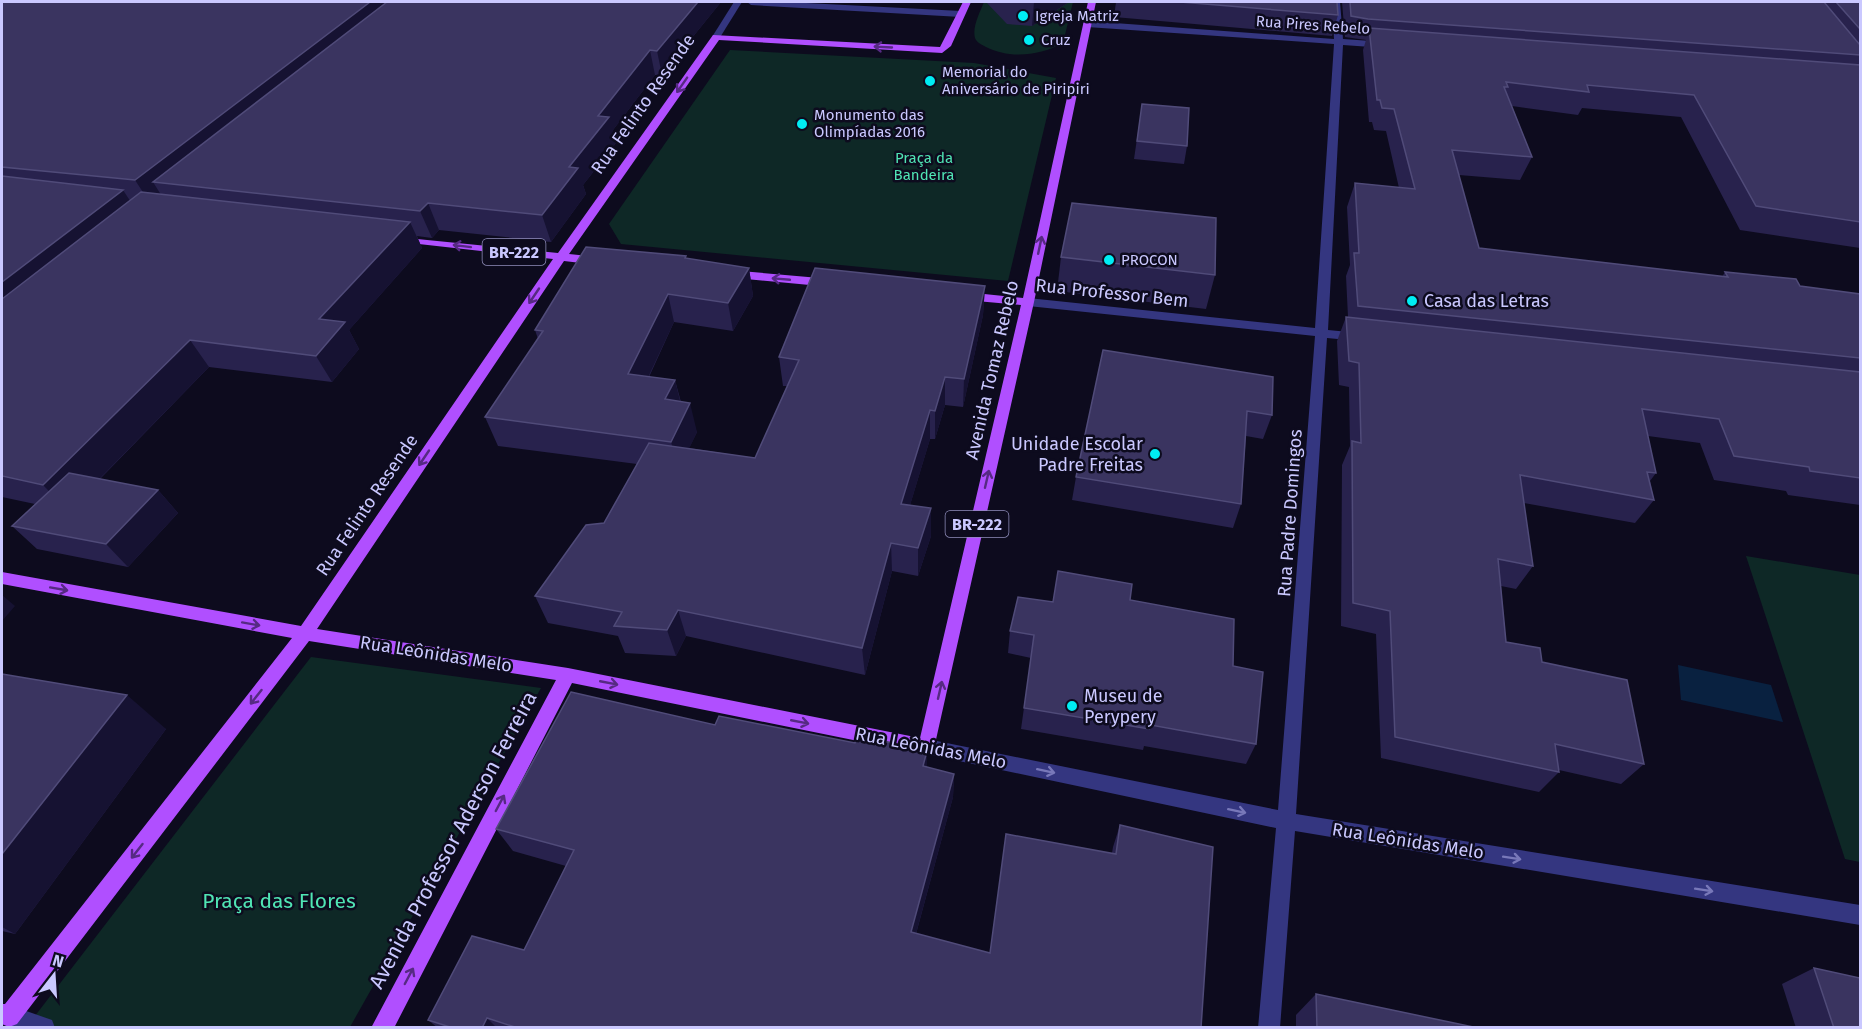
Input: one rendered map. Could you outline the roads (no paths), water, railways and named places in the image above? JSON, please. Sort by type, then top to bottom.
[{"type":"main road","points":[[716,37],[942,50],[966,2]]},
{"type":"main road","name":"Avenida Tomaz Rebelo","points":[[927,747],[1028,302],[1092,2]]},
{"type":"main road","name":"Rua Felinto Resende","points":[[5,1015],[305,634],[560,258],[716,37]]},
{"type":"main road","name":"BR-222","points":[[383,237],[606,262]]},
{"type":"main road","points":[[712,272],[841,284]]},
{"type":"main road","name":"Rua Professor Bem","points":[[958,295],[1028,302]]},
{"type":"main road","name":"Rua Leônidas Melo","points":[[2,578],[305,634],[568,675],[927,747]]},
{"type":"main road","name":"Avenida Professor Aderson Ferreira","points":[[382,1028],[568,675]]},
{"type":"street","name":"Rua Felinto Resende","points":[[716,37],[738,2]]},
{"type":"street","points":[[751,2],[961,14]]},
{"type":"street","name":"Rua Padre Domingos","points":[[1269,1028],[1287,821],[1322,333],[1339,42],[1336,2]]},
{"type":"street","name":"Rua Pires Rebelo","points":[[1087,24],[1398,46]]},
{"type":"street","name":"Rua Professor Bem","points":[[1028,302],[1373,339]]},
{"type":"street","name":"Rua Leônidas Melo","points":[[927,747],[1287,821],[1860,915]]},
{"type":"street","points":[[5,1015],[44,1028]]},
{"type":"water","points":[[1678,665],[1771,685],[1783,722],[1681,700]]},
{"type":"place","name":"Igreja Matriz","points":[[1023,16]]},
{"type":"place","name":"Cruz","points":[[1029,40]]},
{"type":"place","name":"Memorial do Aniversário de Piripiri","points":[[930,81]]},
{"type":"place","name":"Monumento das Olimpíadas 2016","points":[[802,124]]},
{"type":"place","name":"PROCON","points":[[1109,260]]},
{"type":"place","name":"Casa das Letras","points":[[1412,301]]},
{"type":"place","name":"Unidade Escolar Padre Freitas","points":[[1155,454]]},
{"type":"place","name":"Museu de Perypery","points":[[1072,706]]},
{"type":"park label","name":"Praça da Bandeira","points":[[924,166]]},
{"type":"park label","name":"Praça das Flores","points":[[279,901]]}]
